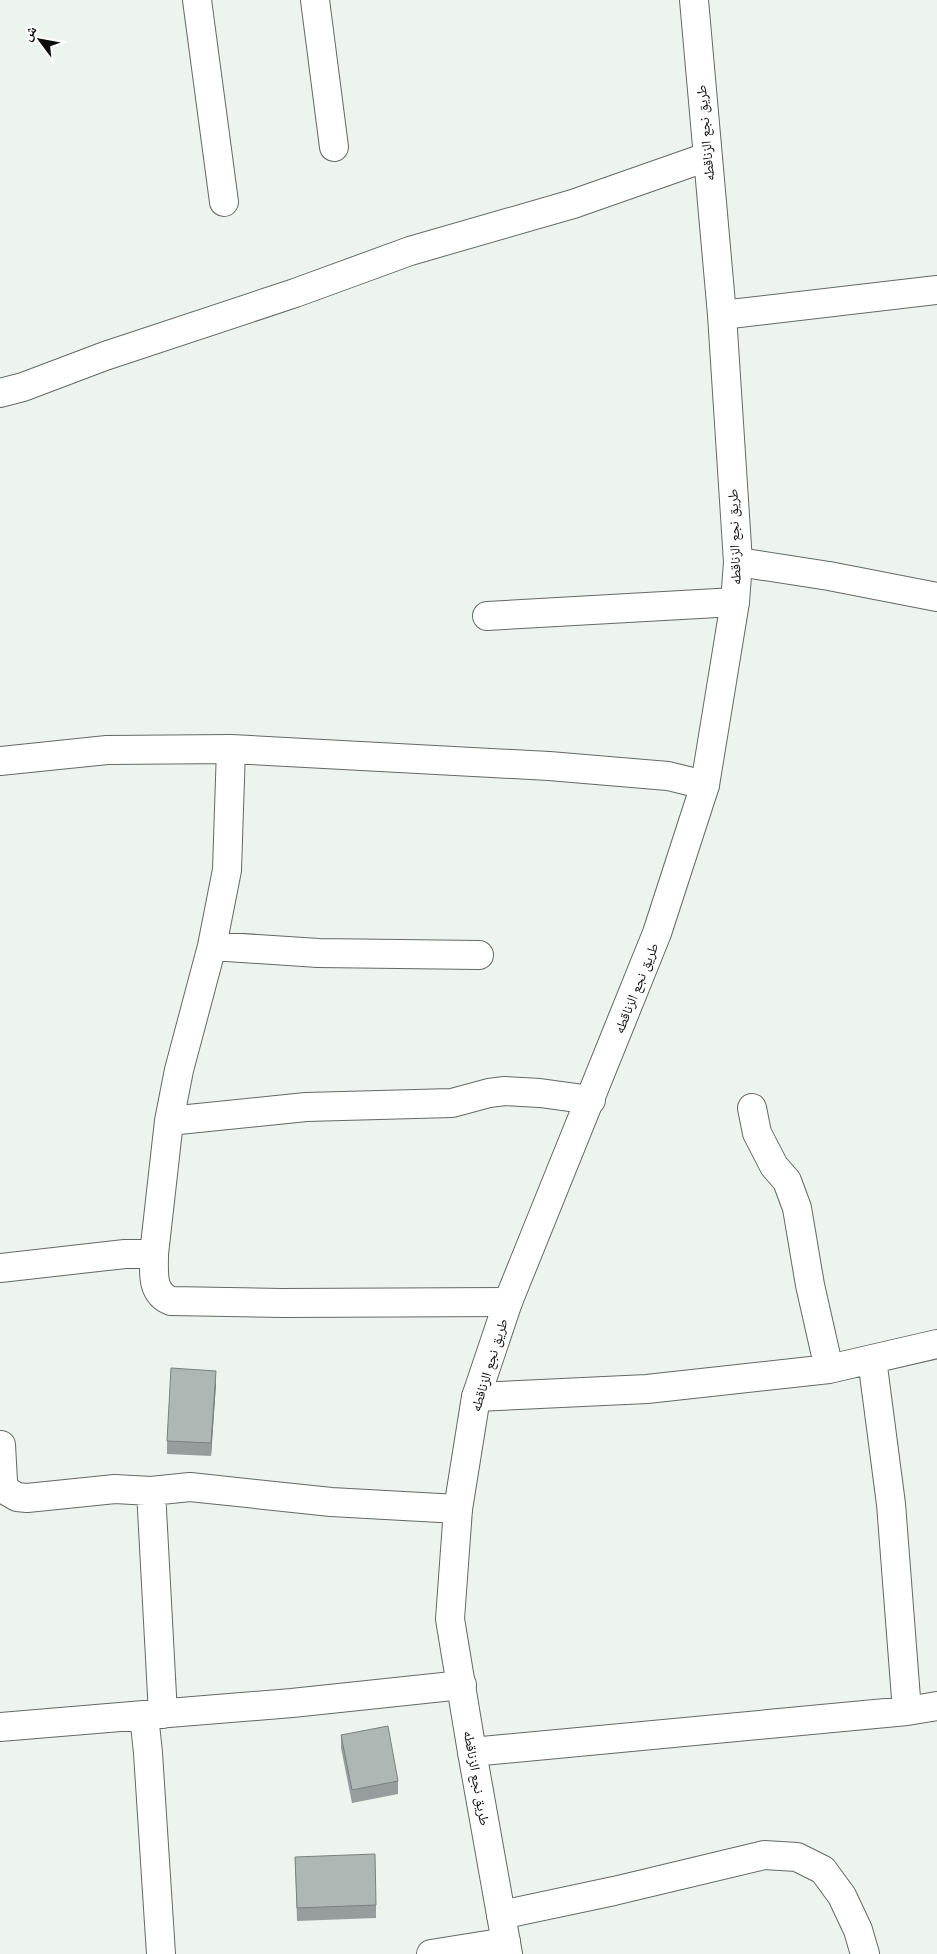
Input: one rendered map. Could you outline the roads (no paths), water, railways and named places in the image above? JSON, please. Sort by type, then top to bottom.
[{"type":"street","points":[[197,0],[224,202]]},
{"type":"street","points":[[315,0],[334,147]]},
{"type":"street","name":"طريق نجع الزناقطه","points":[[507,1948],[450,1619],[458,1509],[476,1397],[508,1302],[658,933],[704,785],[735,602],[738,562],[722,315],[694,0]]},
{"type":"street","points":[[0,393],[23,387],[105,356],[295,293],[410,251],[573,204],[707,157]]},
{"type":"street","points":[[722,315],[937,290]]},
{"type":"street","points":[[738,562],[829,576],[937,597]]},
{"type":"street","points":[[487,616],[735,602]]},
{"type":"street","points":[[231,749],[227,870],[212,946],[179,1070],[169,1121],[154,1254],[154,1284],[158,1292],[171,1301],[282,1303],[508,1302]]},
{"type":"street","points":[[0,761],[107,750],[231,749],[549,766],[668,776],[704,785]]},
{"type":"street","points":[[212,946],[318,954],[479,955]]},
{"type":"street","points":[[169,1121],[306,1107],[452,1103],[489,1093],[505,1091],[591,1100]]},
{"type":"street","points":[[752,1108],[757,1133],[774,1166],[787,1181],[797,1208],[810,1285],[828,1369]]},
{"type":"street","points":[[0,1268],[125,1254],[154,1254]]},
{"type":"street","points":[[476,1397],[647,1389],[828,1369],[937,1344]]},
{"type":"street","points":[[872,1359],[890,1504],[906,1711]]},
{"type":"street","points":[[1,1445],[5,1490],[17,1497],[27,1498],[115,1489],[151,1491],[190,1487],[330,1502],[458,1509]]},
{"type":"street","points":[[151,1491],[154,1715],[148,1753],[161,1954]]},
{"type":"street","points":[[0,1727],[154,1715],[462,1685]]},
{"type":"street","points":[[472,1752],[906,1711],[937,1706]]},
{"type":"street","points":[[501,1915],[614,1891],[764,1855],[797,1857],[823,1870],[842,1896],[858,1930],[865,1954]]},
{"type":"street","points":[[431,1954],[507,1948]]}]
